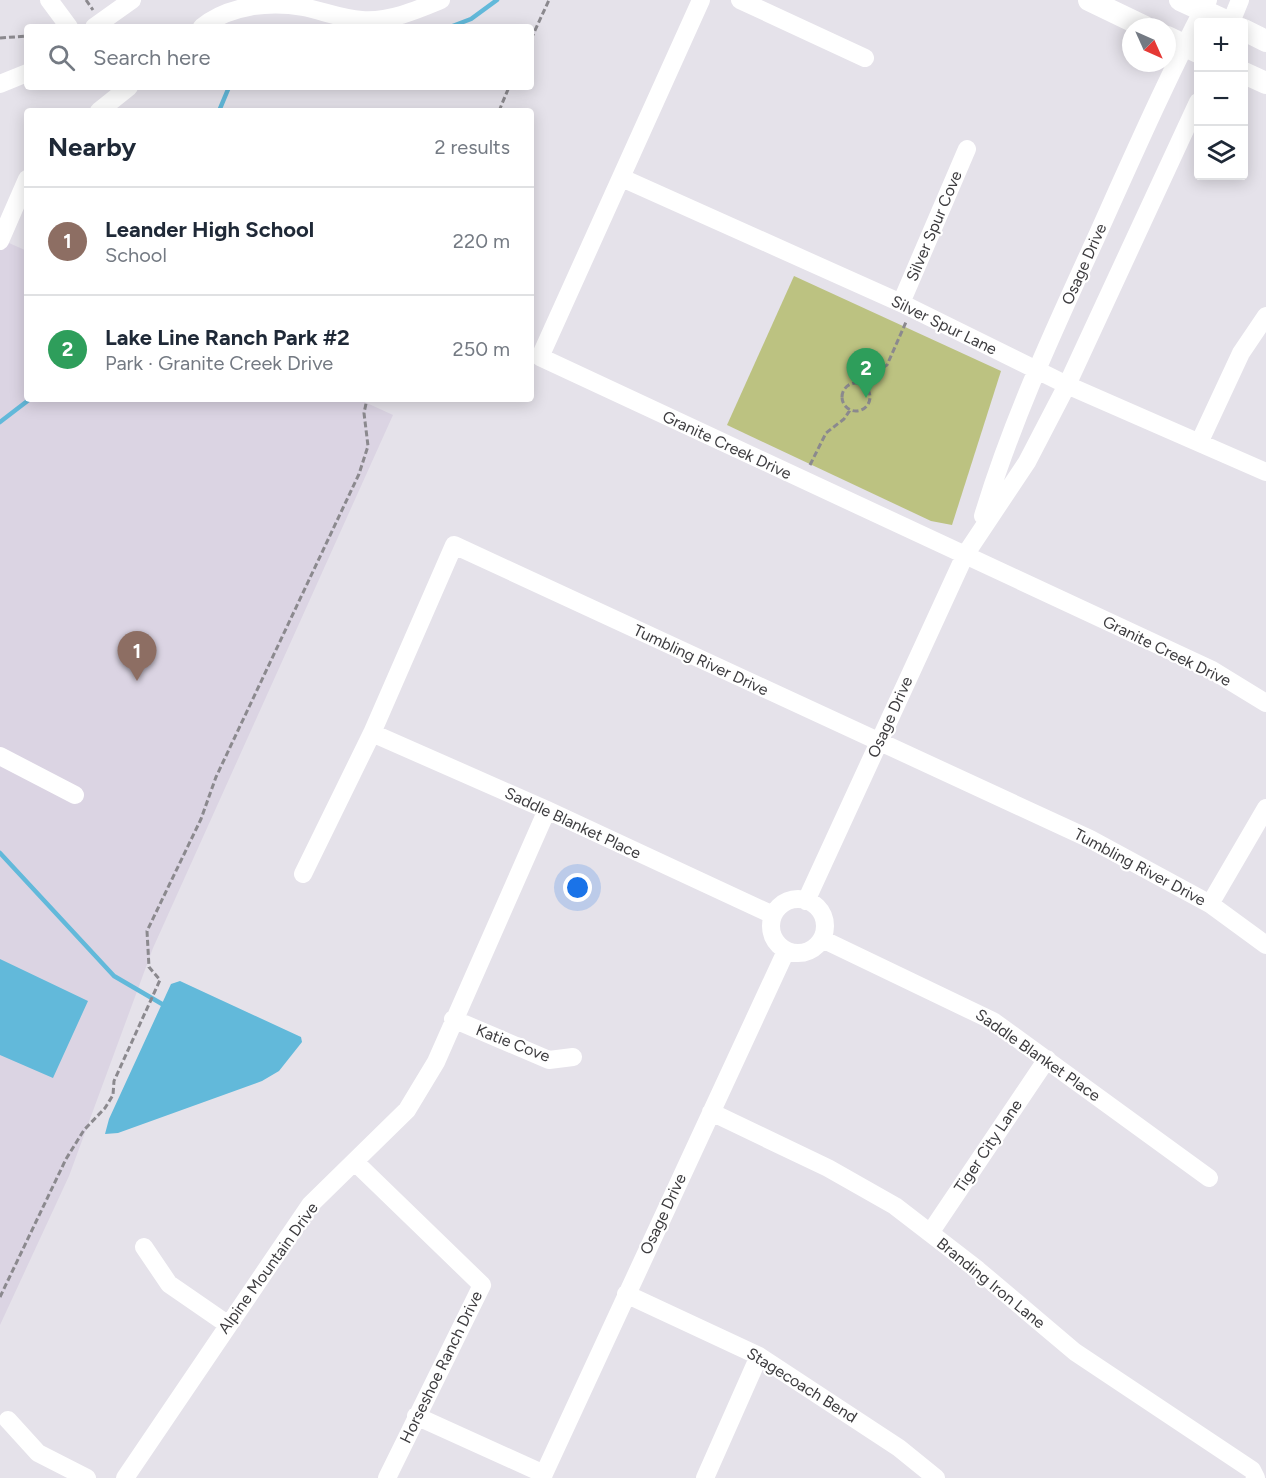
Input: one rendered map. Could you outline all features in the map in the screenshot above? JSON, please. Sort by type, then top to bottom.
[{"type":"main road","points":[[1089,0],[1126,18]]},
{"type":"main road","points":[[1180,0],[1205,5],[1223,18]]},
{"type":"main road","points":[[1248,32],[1266,41]]},
{"type":"main road","points":[[1248,75],[1266,83]]},
{"type":"street","points":[[49,0],[67,24]]},
{"type":"street","points":[[98,24],[132,0]]},
{"type":"street","points":[[207,24],[221,16],[247,8],[280,4],[363,20],[396,17],[441,0]]},
{"type":"street","name":"Granite Creek Drive","points":[[701,0],[540,357],[1212,670],[1266,703]]},
{"type":"street","points":[[740,0],[865,58]]},
{"type":"street","points":[[1231,18],[1240,0]]},
{"type":"street","name":"Osage Drive","points":[[977,535],[1003,449],[1036,370],[1183,45],[1205,5]]},
{"type":"street","points":[[0,84],[24,74]]},
{"type":"street","points":[[103,108],[125,90]]},
{"type":"street","name":"Osage Drive","points":[[806,901],[965,555],[1027,462],[1067,385],[1194,111]]},
{"type":"street","name":"Silver Spur Cove","points":[[906,306],[967,149]]},
{"type":"street","name":"Silver Spur Lane","points":[[622,178],[906,306],[1067,385],[1200,441],[1266,472]]},
{"type":"street","points":[[0,241],[24,186]]},
{"type":"street","points":[[1200,441],[1241,352],[1266,316]]},
{"type":"street","name":"Tumbling River Drive","points":[[303,874],[372,733],[454,545],[1090,838],[1210,904],[1266,945]]},
{"type":"street","name":"Saddle Blanket Place","points":[[372,733],[547,810],[773,915]]},
{"type":"street","points":[[0,756],[75,795]]},
{"type":"street","points":[[1210,904],[1266,808]]},
{"type":"street","name":"Alpine Mountain Drive","points":[[125,1478],[227,1324],[310,1205],[407,1110],[436,1062],[547,810]]},
{"type":"street","points":[[791,900],[806,901],[814,904],[823,916],[822,939],[806,952],[786,951],[772,936],[773,915],[777,909],[791,900]]},
{"type":"street","name":"Saddle Blanket Place","points":[[822,939],[993,1020],[1209,1178]]},
{"type":"street","name":"Osage Drive","points":[[543,1476],[786,951]]},
{"type":"street","name":"Katie Cove","points":[[453,1019],[549,1060],[573,1057]]},
{"type":"street","name":"Tiger City Lane","points":[[930,1233],[1047,1059]]},
{"type":"street","name":"Branding Iron Lane","points":[[711,1112],[828,1168],[895,1206],[1075,1352],[1252,1470],[1256,1478]]},
{"type":"street","name":"Horseshoe Ranch Drive","points":[[355,1162],[482,1285],[387,1478]]},
{"type":"street","points":[[144,1247],[169,1284],[227,1324]]},
{"type":"street","name":"Stagecoach Bend","points":[[626,1293],[759,1356],[899,1448],[936,1478]]},
{"type":"street","points":[[705,1478],[759,1356]]},
{"type":"street","points":[[416,1416],[543,1476]]},
{"type":"street","points":[[8,1420],[38,1453],[87,1478]]},
{"type":"path","points":[[534,32],[549,0]]},
{"type":"path","points":[[0,38],[24,36]]},
{"type":"path","points":[[500,108],[508,90]]},
{"type":"path","points":[[862,384],[869,391],[868,405],[861,411],[850,410],[843,402],[845,389],[853,384],[862,384],[872,374],[887,365],[906,306]]},
{"type":"path","points":[[0,1297],[66,1159],[84,1130],[105,1108],[112,1095],[114,1081],[160,980],[149,967],[147,931],[201,819],[216,777],[359,474],[368,446],[364,413],[366,402]]},
{"type":"path","points":[[803,480],[826,433],[844,419],[850,410]]},
{"type":"shaded area","points":[[0,239],[24,250],[24,402],[365,402],[393,415],[153,948],[69,1176],[0,1325]]},
{"type":"green space","points":[[794,276],[1001,371],[952,525],[931,521],[727,425]]},
{"type":"water","points":[[0,959],[88,1001],[53,1078],[0,1055]]},
{"type":"water","points":[[180,981],[301,1037],[302,1042],[279,1071],[262,1081],[118,1133],[105,1134],[109,1119],[171,984]]},
{"type":"waterway","points":[[458,24],[471,19],[497,0]]},
{"type":"waterway","points":[[220,108],[228,90]]},
{"type":"waterway","points":[[0,422],[26,402]]},
{"type":"waterway","points":[[0,853],[114,976],[162,1004]]},
{"type":"place","name":"Lake Line Ranch Park #2","points":[[866,398]]},
{"type":"place","name":"Leander High School","points":[[137,681]]}]
